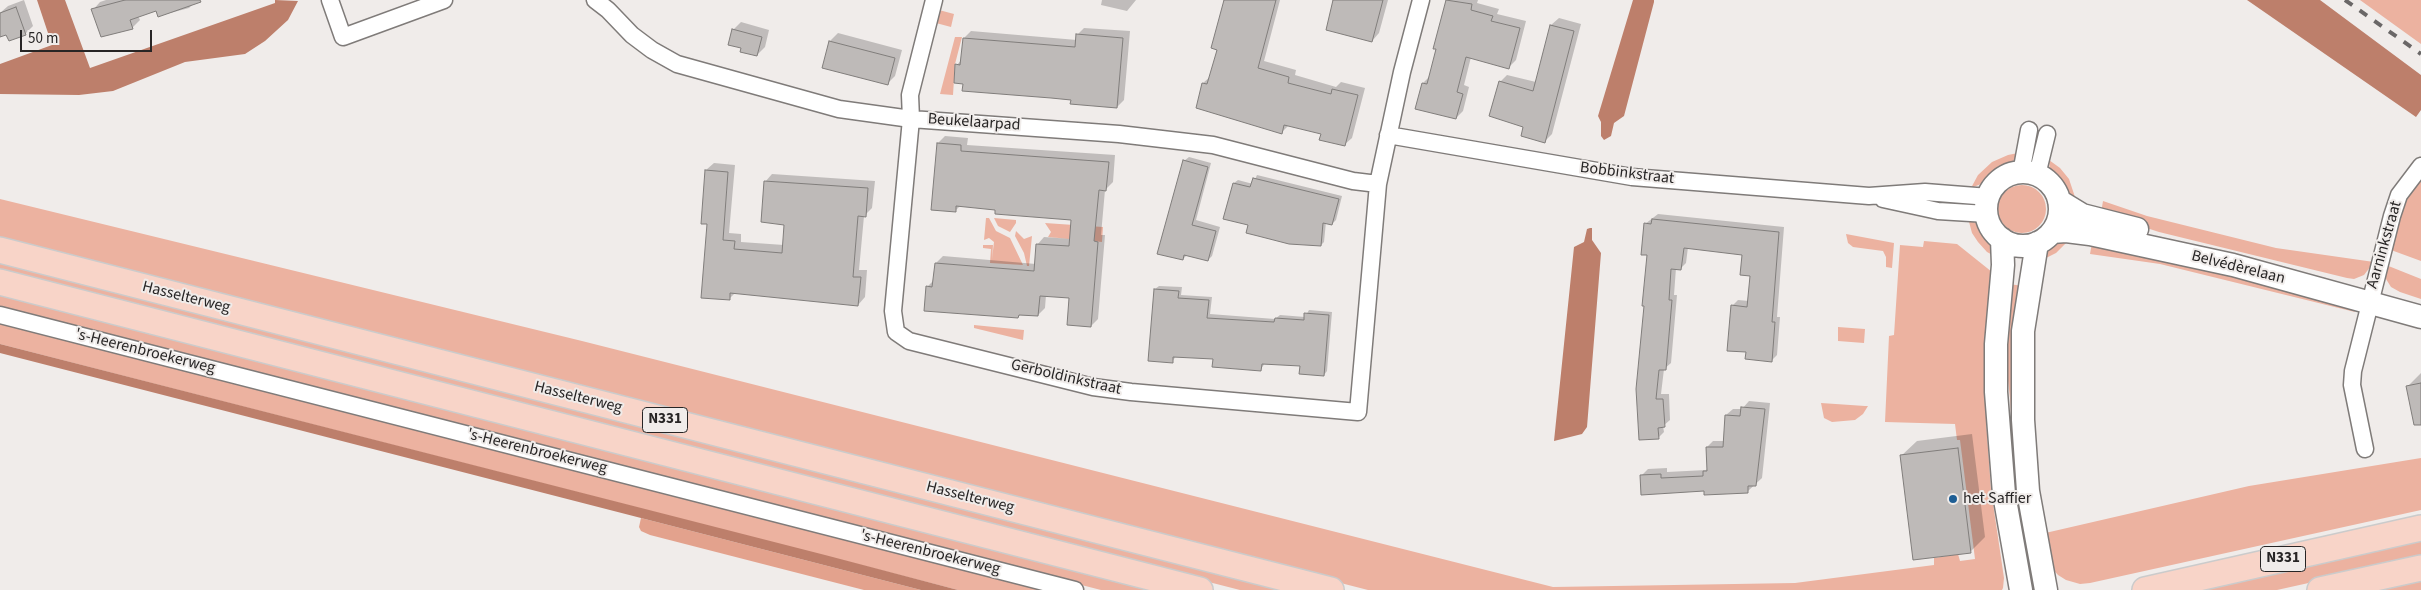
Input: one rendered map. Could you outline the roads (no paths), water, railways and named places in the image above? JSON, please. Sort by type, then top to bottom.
[{"type":"main road","points":[[2044,237],[2019,245],[2002,239],[1994,231],[1988,205],[1994,186],[2003,178],[2029,174],[2048,181],[2055,190],[2060,202],[2059,217],[2044,237],[2023,331],[2023,420],[2028,491],[2046,590]]},
{"type":"main road","name":"Belvédèrelaan","points":[[2060,202],[2082,215],[2371,295],[2421,317]]},
{"type":"main road","name":"Belvédèrelaan","points":[[2044,237],[2079,232],[2371,295],[2421,303]]},
{"type":"main road","points":[[2002,239],[1996,392],[2004,494],[2021,590]]},
{"type":"main road","name":"Hasselterweg","points":[[0,250],[1331,590]]},
{"type":"main road","name":"Hasselterweg","points":[[0,282],[1200,590]]},
{"type":"main road","name":"N331","points":[[2145,590],[2421,528]]},
{"type":"main road","name":"N331","points":[[2320,590],[2421,568]]},
{"type":"street","points":[[330,0],[343,37],[444,0]]},
{"type":"street","name":"Beukelaarpad","points":[[595,0],[608,10],[632,35],[652,50],[677,64],[839,109],[911,119],[1119,134],[1213,145],[1353,181],[1378,184]]},
{"type":"street","name":"Gerboldinkstraat","points":[[934,0],[910,95],[911,119],[893,311],[896,332],[908,341],[1093,387],[1118,391],[1358,412],[1378,184],[1421,0]]},
{"type":"street","points":[[2029,130],[2029,174]]},
{"type":"street","points":[[2029,174],[2046,134]]},
{"type":"street","name":"Bobbinkstraat","points":[[1388,135],[1632,177],[1869,196],[1925,192],[1988,205]]},
{"type":"street","name":"Aarninkstraat","points":[[2364,449],[2352,379],[2371,295],[2392,216],[2400,195],[2421,166]]},
{"type":"street","name":"'s-Heerenbroekerweg","points":[[0,315],[1075,590]]},
{"type":"railway","points":[[2345,0],[2421,54]]},
{"type":"place","name":"het Saffier","points":[[1953,499]]}]
